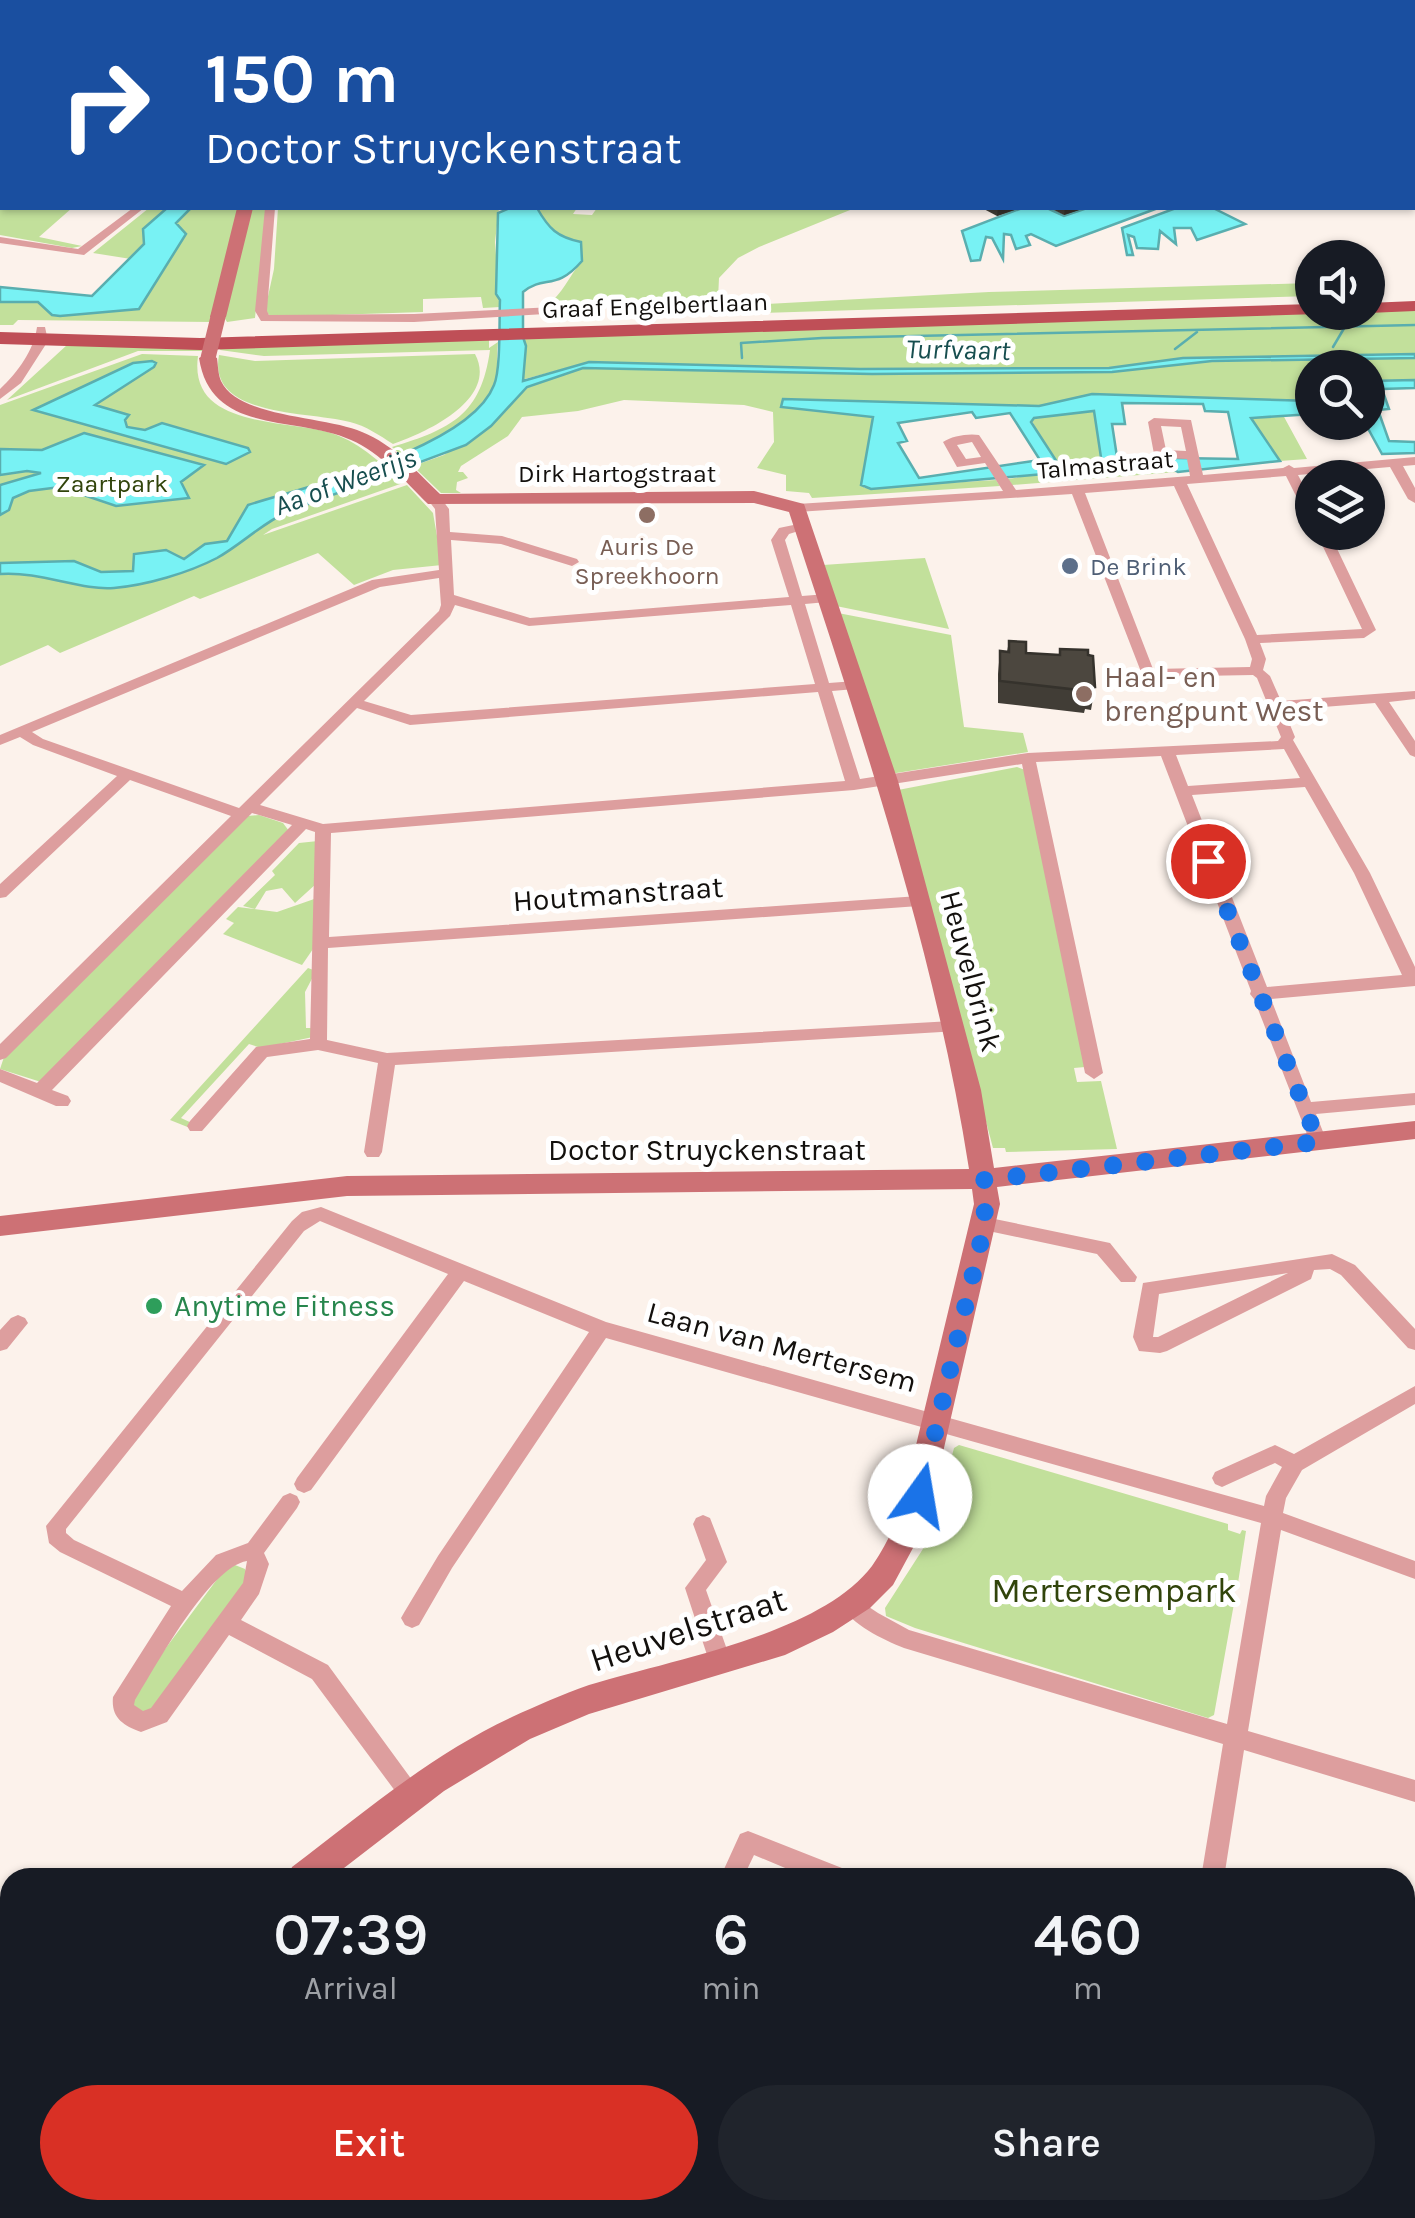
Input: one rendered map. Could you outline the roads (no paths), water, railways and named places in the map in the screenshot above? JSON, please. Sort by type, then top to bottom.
[{"type":"main road","points":[[1385,297],[1415,296]]},
{"type":"main road","name":"Graaf Engelbertlaan","points":[[523,323],[1295,300]]},
{"type":"main road","points":[[1385,307],[1415,306]]},
{"type":"main road","name":"Graaf Engelbertlaan","points":[[0,338],[200,344],[498,323],[1295,310]]},
{"type":"main road","name":"Graaf Engelbertlaan","points":[[0,328],[38,337]]},
{"type":"street","points":[[0,240],[76,253],[93,245],[137,210]]},
{"type":"street","points":[[0,1054],[448,608],[442,509],[436,500],[397,464],[344,430],[235,405],[212,386],[208,358],[245,210]]},
{"type":"street","name":"Graaf Engelbertlaan","points":[[270,210],[261,311],[265,319],[414,318],[498,323]]},
{"type":"street","name":"Graaf Engelbertlaan","points":[[523,323],[594,308]]},
{"type":"street","points":[[4,392],[17,380],[38,337]]},
{"type":"street","name":"Talmastraat","points":[[800,517],[1178,480],[1195,466],[1289,469],[1415,461]]},
{"type":"street","points":[[1394,462],[1415,498]]},
{"type":"street","points":[[995,469],[1012,494]]},
{"type":"street","points":[[1289,469],[1295,481]]},
{"type":"street","points":[[1178,480],[1252,639],[1259,658],[1256,671]]},
{"type":"street","points":[[1077,490],[1148,674],[1256,671],[1263,676],[1286,742],[1362,873],[1414,980],[1258,994]]},
{"type":"street","name":"Dirk Hartogstraat","points":[[436,500],[754,498],[800,517]]},
{"type":"street","points":[[800,517],[778,540],[854,784]]},
{"type":"street","name":"Heuvelbrink","points":[[800,517],[888,780],[969,1090],[984,1180],[985,1224],[938,1421]]},
{"type":"street","points":[[444,536],[502,540],[572,562]]},
{"type":"street","points":[[1252,639],[1368,633],[1370,627],[1331,550]]},
{"type":"street","points":[[0,740],[377,583],[446,573]]},
{"type":"street","points":[[448,598],[529,622],[827,598]]},
{"type":"street","points":[[355,703],[410,720],[856,685]]},
{"type":"street","points":[[1275,706],[1415,696]]},
{"type":"street","points":[[1379,698],[1415,752]]},
{"type":"street","points":[[20,731],[128,774],[246,811],[323,829],[854,784],[1028,758],[1286,742]]},
{"type":"street","points":[[1166,751],[1318,1142]]},
{"type":"street","points":[[1028,758],[1094,1074]]},
{"type":"street","points":[[0,893],[128,774]]},
{"type":"street","points":[[1180,790],[1309,782]]},
{"type":"street","points":[[40,1091],[302,824]]},
{"type":"street","points":[[318,1044],[323,829]]},
{"type":"street","name":"Houtmanstraat","points":[[320,943],[919,900]]},
{"type":"street","points":[[196,1126],[262,1052],[318,1044],[387,1059],[952,1027]]},
{"type":"street","points":[[372,1152],[387,1059]]},
{"type":"street","points":[[0,1074],[62,1101]]},
{"type":"street","points":[[1304,1109],[1415,1099]]},
{"type":"street","name":"Doctor Struyckenstraat","points":[[0,1226],[295,1189],[357,1186],[984,1180],[1415,1130]]},
{"type":"street","name":"Laan van Mertersem","points":[[187,1604],[56,1537],[59,1521],[298,1226],[314,1215],[337,1218],[602,1328],[1270,1517],[1415,1570]]},
{"type":"street","points":[[985,1224],[1103,1248],[1128,1278]]},
{"type":"street","points":[[1306,1263],[1304,1274],[1160,1346],[1146,1345],[1143,1337],[1150,1288],[1306,1263],[1332,1261],[1348,1270],[1415,1342]]},
{"type":"street","points":[[304,1484],[461,1271]]},
{"type":"street","points":[[0,1344],[18,1323]]},
{"type":"street","points":[[412,1618],[445,1562],[602,1328]]},
{"type":"street","points":[[1214,1868],[1276,1496],[1295,1464],[1415,1394]]},
{"type":"street","name":"Heuvelstraat","points":[[317,1868],[412,1795],[476,1753],[541,1719],[585,1701],[791,1639],[850,1604],[882,1576],[904,1540],[920,1496],[938,1421]]},
{"type":"street","points":[[1222,1478],[1275,1454],[1295,1464]]},
{"type":"street","points":[[253,1552],[290,1502]]},
{"type":"street","points":[[704,1524],[717,1562],[695,1588],[720,1662]]},
{"type":"street","points":[[241,1552],[253,1552],[259,1564],[252,1587],[160,1715],[141,1722],[131,1718],[123,1710],[124,1697],[187,1604],[222,1561],[241,1552]]},
{"type":"street","points":[[850,1604],[904,1638],[1234,1740],[1415,1791]]},
{"type":"street","points":[[226,1623],[320,1672],[412,1795]]},
{"type":"street","points":[[736,1868],[748,1842],[814,1868]]},
{"type":"water","points":[[165,210],[189,210],[176,223],[186,234],[139,309],[60,316],[52,315],[38,302],[0,302],[0,287],[92,296],[144,244],[143,229]]},
{"type":"water","name":"Aa of Weerijs","points":[[538,210],[554,231],[581,242],[582,261],[557,280],[523,292],[523,381],[589,362],[860,369],[1109,368],[1183,358],[1295,356],[1295,360],[1212,361],[1112,372],[872,374],[583,368],[527,387],[491,426],[466,445],[287,512],[217,558],[180,573],[114,588],[0,574],[0,563],[74,561],[101,572],[133,571],[134,554],[166,550],[184,559],[205,544],[227,541],[248,505],[384,462],[454,428],[479,407],[494,385],[499,356],[500,300],[496,294],[498,213]]},
{"type":"water","points":[[1017,210],[1051,210],[1064,216],[1081,210],[1153,210],[1056,246],[1031,234],[1026,236],[1030,245],[1016,249],[1011,235],[1004,234],[1003,259],[992,238],[986,237],[980,260],[971,261],[962,231]]},
{"type":"water","points":[[1171,210],[1217,210],[1245,224],[1197,240],[1191,228],[1174,228],[1176,244],[1160,231],[1158,249],[1137,248],[1134,237],[1128,235],[1133,255],[1127,255],[1122,228]]},
{"type":"water","points":[[1415,354],[1415,358],[1385,358],[1385,355]]},
{"type":"water","points":[[133,363],[156,363],[154,367],[95,405],[129,415],[125,420],[127,427],[145,430],[162,423],[248,448],[250,452],[226,464],[33,410]]},
{"type":"water","points":[[1415,380],[1415,388],[1385,389],[1385,381]]},
{"type":"water","points":[[1092,394],[1295,400],[1295,415],[1251,418],[1280,461],[1178,472],[1164,464],[1102,464],[1094,411],[1034,418],[1031,422],[1059,465],[1055,473],[871,489],[861,485],[873,417],[781,407],[783,399],[1039,406]],"holes":[[[1122,403],[1203,404],[1205,411],[1228,412],[1238,459],[1117,457],[1112,424],[1125,424]],[[972,412],[976,418],[1010,413],[1040,460],[919,478],[898,443],[907,441],[898,423]]]},
{"type":"water","points":[[1385,430],[1389,441],[1415,442],[1415,453],[1382,454],[1374,440],[1385,440]]},
{"type":"water","points":[[84,433],[204,465],[181,482],[189,498],[116,506],[60,487],[29,491],[13,498],[9,510],[0,515],[0,485],[41,473],[0,475],[0,449],[42,450]]},
{"type":"waterway","points":[[1385,326],[1415,325]]},
{"type":"waterway","name":"Turfvaart","points":[[742,358],[741,343],[822,338],[1295,328]]},
{"type":"waterway","points":[[1333,347],[1343,330]]},
{"type":"waterway","points":[[1175,349],[1197,332]]},
{"type":"place","name":"Auris De Spreekhoorn","points":[[647,515]]},
{"type":"place","name":"De Brink","points":[[1070,566]]},
{"type":"place","name":"Haal- en brengpunt West","points":[[1084,694]]},
{"type":"place","name":"Anytime Fitness","points":[[154,1306]]},
{"type":"park label","name":"Zaartpark","points":[[112,483]]},
{"type":"park label","name":"Mertersempark","points":[[1114,1590]]}]
